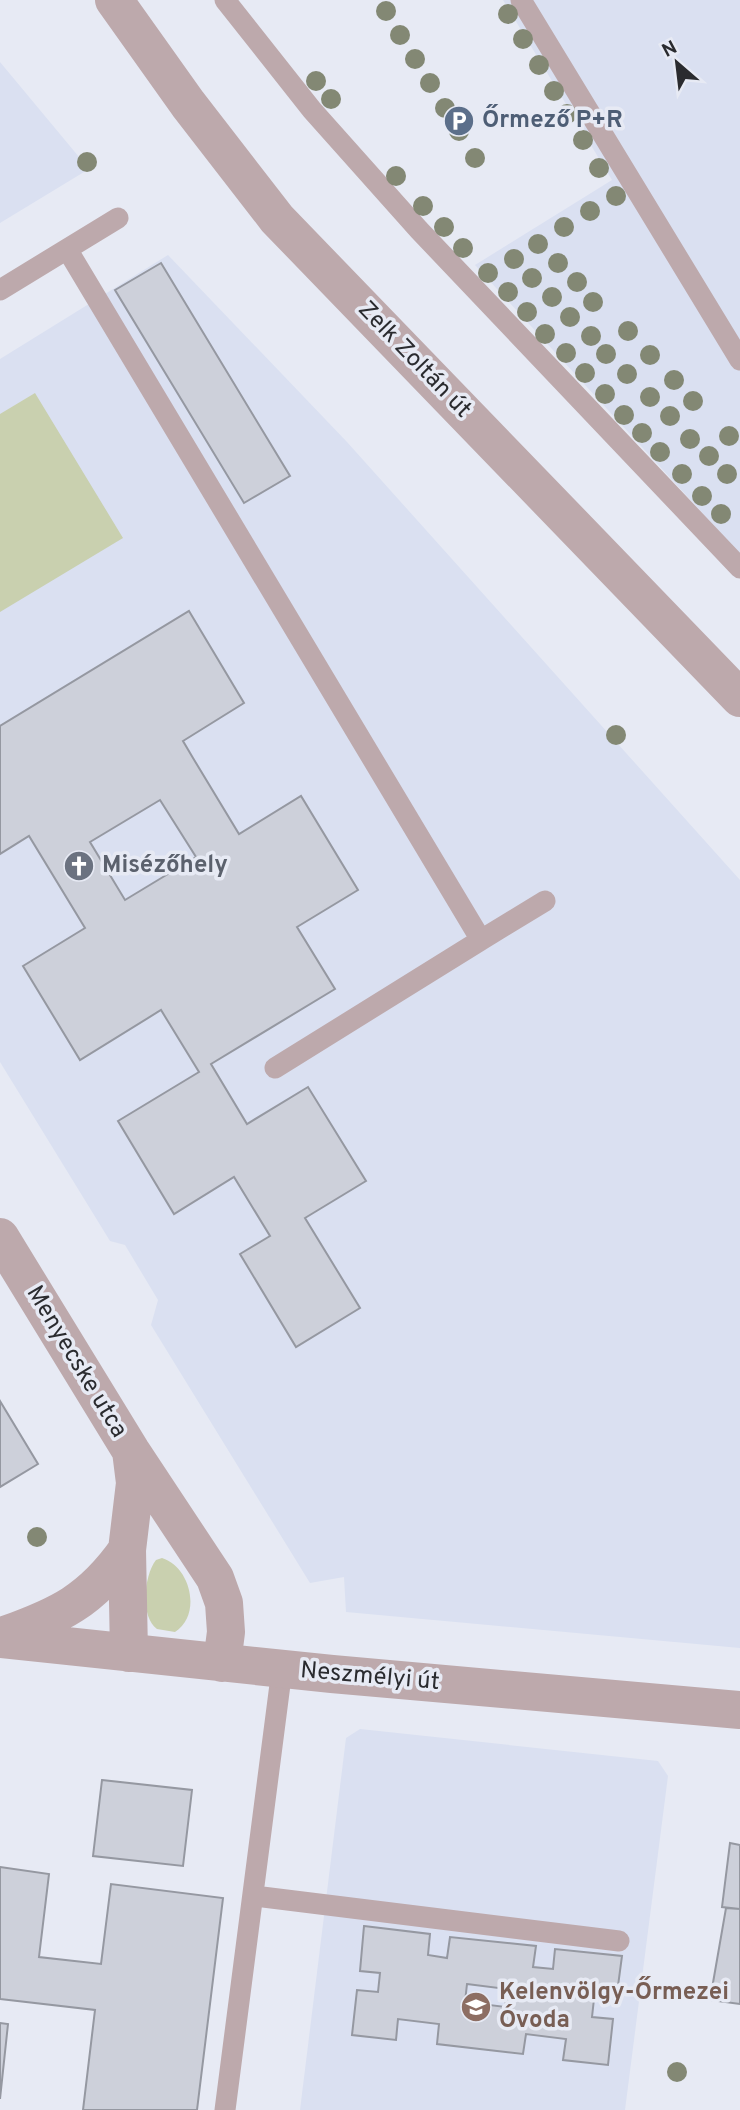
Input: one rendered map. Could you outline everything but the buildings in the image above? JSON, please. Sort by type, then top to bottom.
[{"type":"street","name":"Zelk Zoltán út","points":[[114,0],[188,104],[277,219],[740,698]]},
{"type":"street","name":"Menyecske utca","points":[[0,1237],[131,1451],[215,1578],[224,1603],[226,1632],[222,1663]]},
{"type":"street","name":"Menyecske utca","points":[[129,1653],[127,1550],[135,1483],[131,1451]]},
{"type":"street","points":[[0,1638],[54,1616],[93,1592],[127,1550]]},
{"type":"street","name":"Neszmélyi út","points":[[0,1638],[282,1669],[740,1710]]},
{"type":"lane","points":[[226,0],[312,110],[419,230],[740,568]]},
{"type":"lane","points":[[521,0],[740,360]]},
{"type":"lane","points":[[0,290],[118,218]]},
{"type":"lane","points":[[67,249],[481,940]]},
{"type":"lane","points":[[275,1068],[545,901]]},
{"type":"lane","points":[[225,2110],[282,1669]]},
{"type":"lane","points":[[254,1896],[619,1941]]},
{"type":"shaded area","points":[[503,0],[740,0],[740,554],[475,265],[612,180]]},
{"type":"shaded area","points":[[0,62],[89,169],[0,223]]},
{"type":"shaded area","points":[[168,255],[347,442],[740,880],[740,1648],[346,1612],[344,1577],[310,1583],[151,1325],[158,1300],[125,1245],[110,1241],[0,1062],[0,359]]},
{"type":"shaded area","name":"Kelenvölgy-Őrmezei Óvoda","points":[[360,1729],[658,1761],[668,1776],[625,2110],[300,2110],[346,1738]]},
{"type":"green space","points":[[35,393],[123,538],[0,612],[0,414]]},
{"type":"green space","points":[[162,1558],[180,1571],[190,1592],[188,1615],[175,1632],[157,1629],[146,1606],[149,1575],[156,1560]]},
{"type":"place","name":"Őrmező P+R","points":[[459,121]]},
{"type":"place","name":"Misézőhely","points":[[79,866]]},
{"type":"place","name":"Kelenvölgy-Őrmezei Óvoda","points":[[476,2007]]}]
